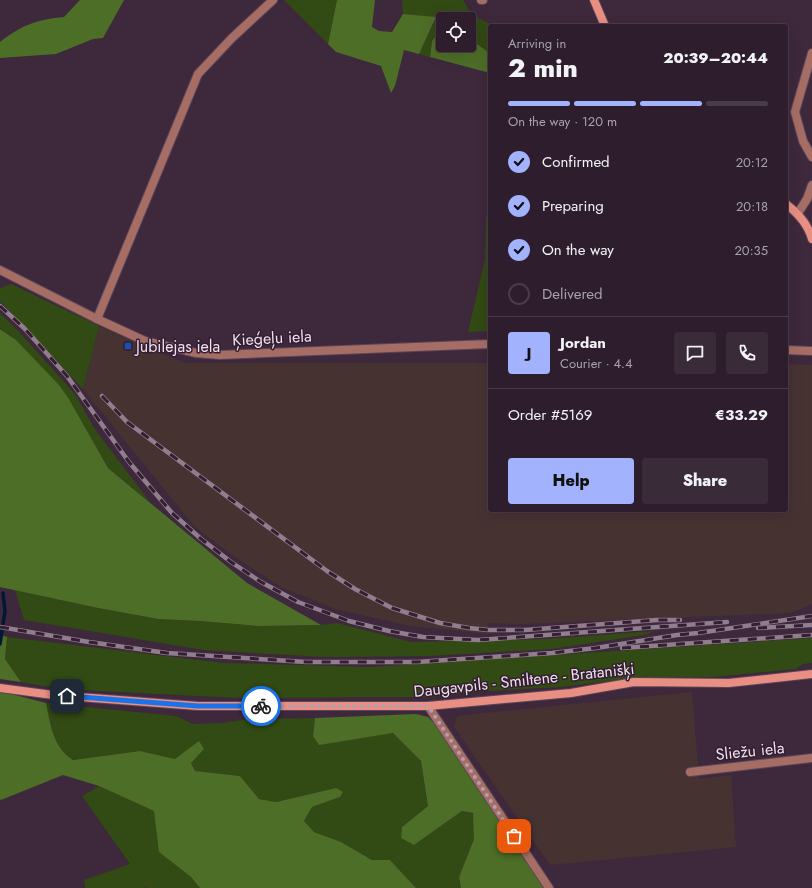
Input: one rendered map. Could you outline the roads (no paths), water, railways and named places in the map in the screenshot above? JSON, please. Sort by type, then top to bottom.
[{"type":"main road","points":[[594,0],[603,24]]},
{"type":"main road","points":[[788,206],[798,213],[809,229],[812,239]]},
{"type":"main road","name":"Daugavpils - Smiltene - Bratanišķi","points":[[0,688],[52,694],[198,706],[428,706],[571,693],[634,682],[729,683],[812,674]]},
{"type":"street","points":[[97,319],[198,74],[232,38],[273,0]]},
{"type":"street","points":[[812,53],[795,112],[803,141],[812,157]]},
{"type":"street","points":[[798,213],[807,199],[812,185]]},
{"type":"street","name":"Ķieģeļu iela","points":[[0,270],[97,319],[145,341],[196,353],[220,355],[488,344]]},
{"type":"street","points":[[788,350],[812,351]]},
{"type":"street","points":[[428,706],[549,888]]},
{"type":"street","name":"Sliežu iela","points":[[690,772],[812,758]]},
{"type":"waterway","points":[[0,644],[5,611],[3,593]]},
{"type":"railway","points":[[0,306],[24,328],[67,376],[129,462],[172,513],[200,538],[231,562],[261,582],[298,602],[349,621],[389,631],[423,637],[478,640],[727,622]]},
{"type":"railway","points":[[102,396],[127,422],[327,571],[355,589],[392,608],[440,623],[488,630],[525,630],[657,620],[680,620]]},
{"type":"railway","points":[[0,627],[167,653],[306,662],[417,662],[552,653],[596,648],[812,616]]},
{"type":"railway","points":[[758,628],[812,625]]},
{"type":"railway","points":[[622,648],[812,635]]},
{"type":"place","name":"Jubilejas iela","points":[[128,346]]}]
